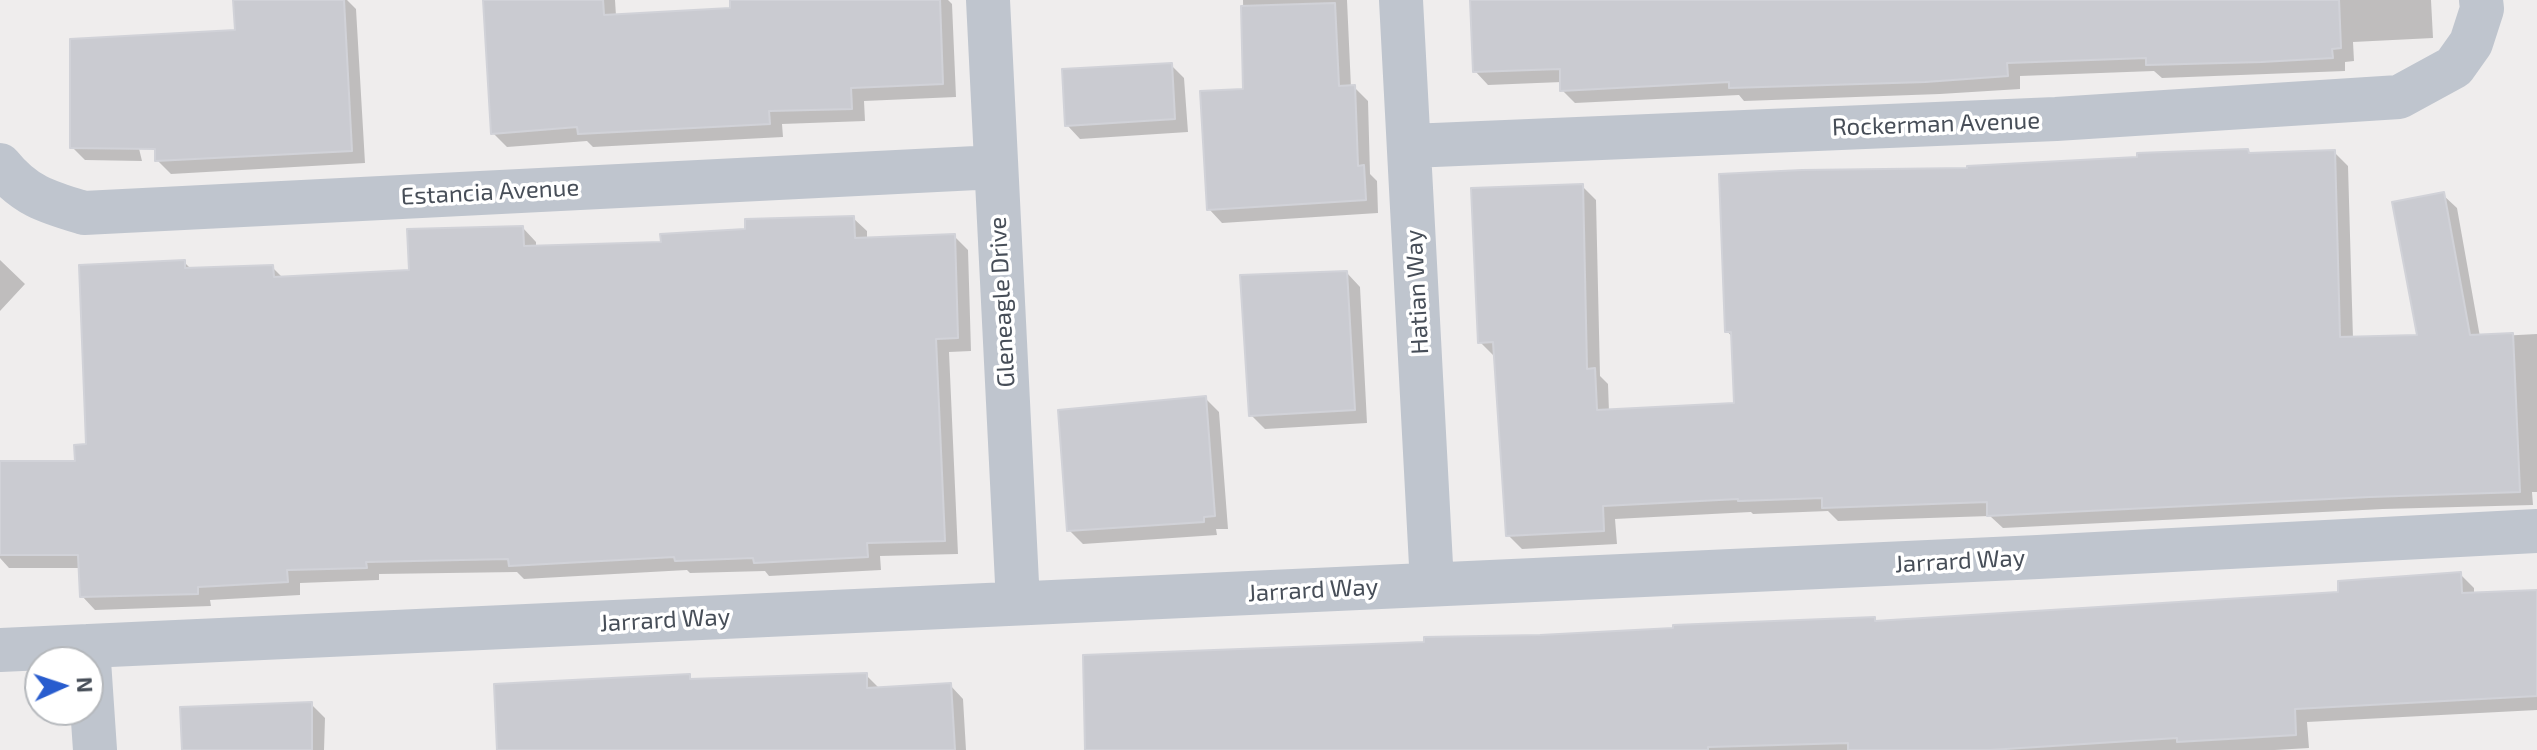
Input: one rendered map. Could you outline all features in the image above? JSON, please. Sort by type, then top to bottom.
[{"type":"street","name":"Gleneagle Drive","points":[[988,0],[1018,603]]},
{"type":"street","name":"Hatian Way","points":[[1401,0],[1432,584]]},
{"type":"street","name":"Rockerman Avenue","points":[[1410,146],[2056,119],[2399,97],[2454,67],[2471,43],[2482,9],[2481,0]]},
{"type":"street","name":"Estancia Avenue","points":[[0,165],[21,188],[42,201],[84,213],[996,167]]},
{"type":"street","name":"Jarrard Way","points":[[88,646],[2038,557],[2537,531]]},
{"type":"street","name":"Jarrard Way","points":[[0,650],[24,649]]},
{"type":"street","points":[[93,726],[95,750]]},
{"type":"building","points":[[233,0],[344,0],[352,151],[155,161],[155,149],[70,148],[70,39],[235,30]]},
{"type":"building","points":[[483,0],[603,0],[604,15],[730,8],[730,0],[940,0],[943,84],[851,88],[852,109],[769,111],[770,124],[578,134],[577,127],[491,134]]},
{"type":"building","points":[[1470,0],[2339,0],[2341,48],[2332,49],[2333,58],[2261,62],[2146,65],[2146,58],[2007,63],[2008,76],[1925,82],[1729,88],[1729,82],[1560,91],[1560,69],[1473,72]]},
{"type":"building","points":[[1335,3],[1339,86],[1355,85],[1358,166],[1364,165],[1366,200],[1207,210],[1200,91],[1243,89],[1241,6]]},
{"type":"building","points":[[1172,63],[1175,119],[1065,126],[1062,69]]},
{"type":"building","points":[[2248,149],[2249,153],[2335,150],[2340,337],[2417,335],[2392,202],[2444,192],[2470,335],[2513,333],[2520,492],[1987,516],[1987,502],[1822,508],[1822,498],[1738,499],[1603,506],[1604,531],[1506,536],[1493,342],[1478,343],[1471,188],[1583,184],[1587,369],[1595,368],[1597,410],[1734,403],[1731,332],[1725,332],[1719,174],[1967,168],[2137,157],[2137,153]]},
{"type":"building","points":[[854,216],[855,238],[955,234],[958,338],[936,339],[945,541],[867,543],[868,557],[754,563],[753,558],[675,561],[674,557],[509,566],[508,559],[366,562],[367,568],[287,570],[288,582],[198,587],[198,594],[80,597],[78,555],[0,555],[0,461],[75,461],[74,445],[86,444],[79,265],[185,260],[185,268],[273,265],[274,277],[409,270],[407,229],[523,226],[524,246],[661,242],[660,234],[745,229],[745,219]]},
{"type":"building","points":[[1347,271],[1355,410],[1249,416],[1240,275]]},
{"type":"building","points":[[1206,396],[1215,516],[1204,517],[1204,522],[1067,531],[1058,410]]},
{"type":"building","points":[[2461,572],[2462,593],[2537,590],[2537,696],[2295,709],[2296,735],[2177,742],[2177,738],[1990,750],[1848,750],[1848,743],[1708,747],[1708,750],[1085,750],[1083,655],[1424,642],[1424,637],[1540,635],[1673,628],[1673,625],[1875,617],[1875,621],[2338,592],[2338,581]]},
{"type":"building","points":[[867,673],[867,688],[951,683],[955,750],[497,750],[494,684],[690,674],[690,679]]},
{"type":"building","points":[[312,702],[312,750],[182,750],[180,707]]}]
